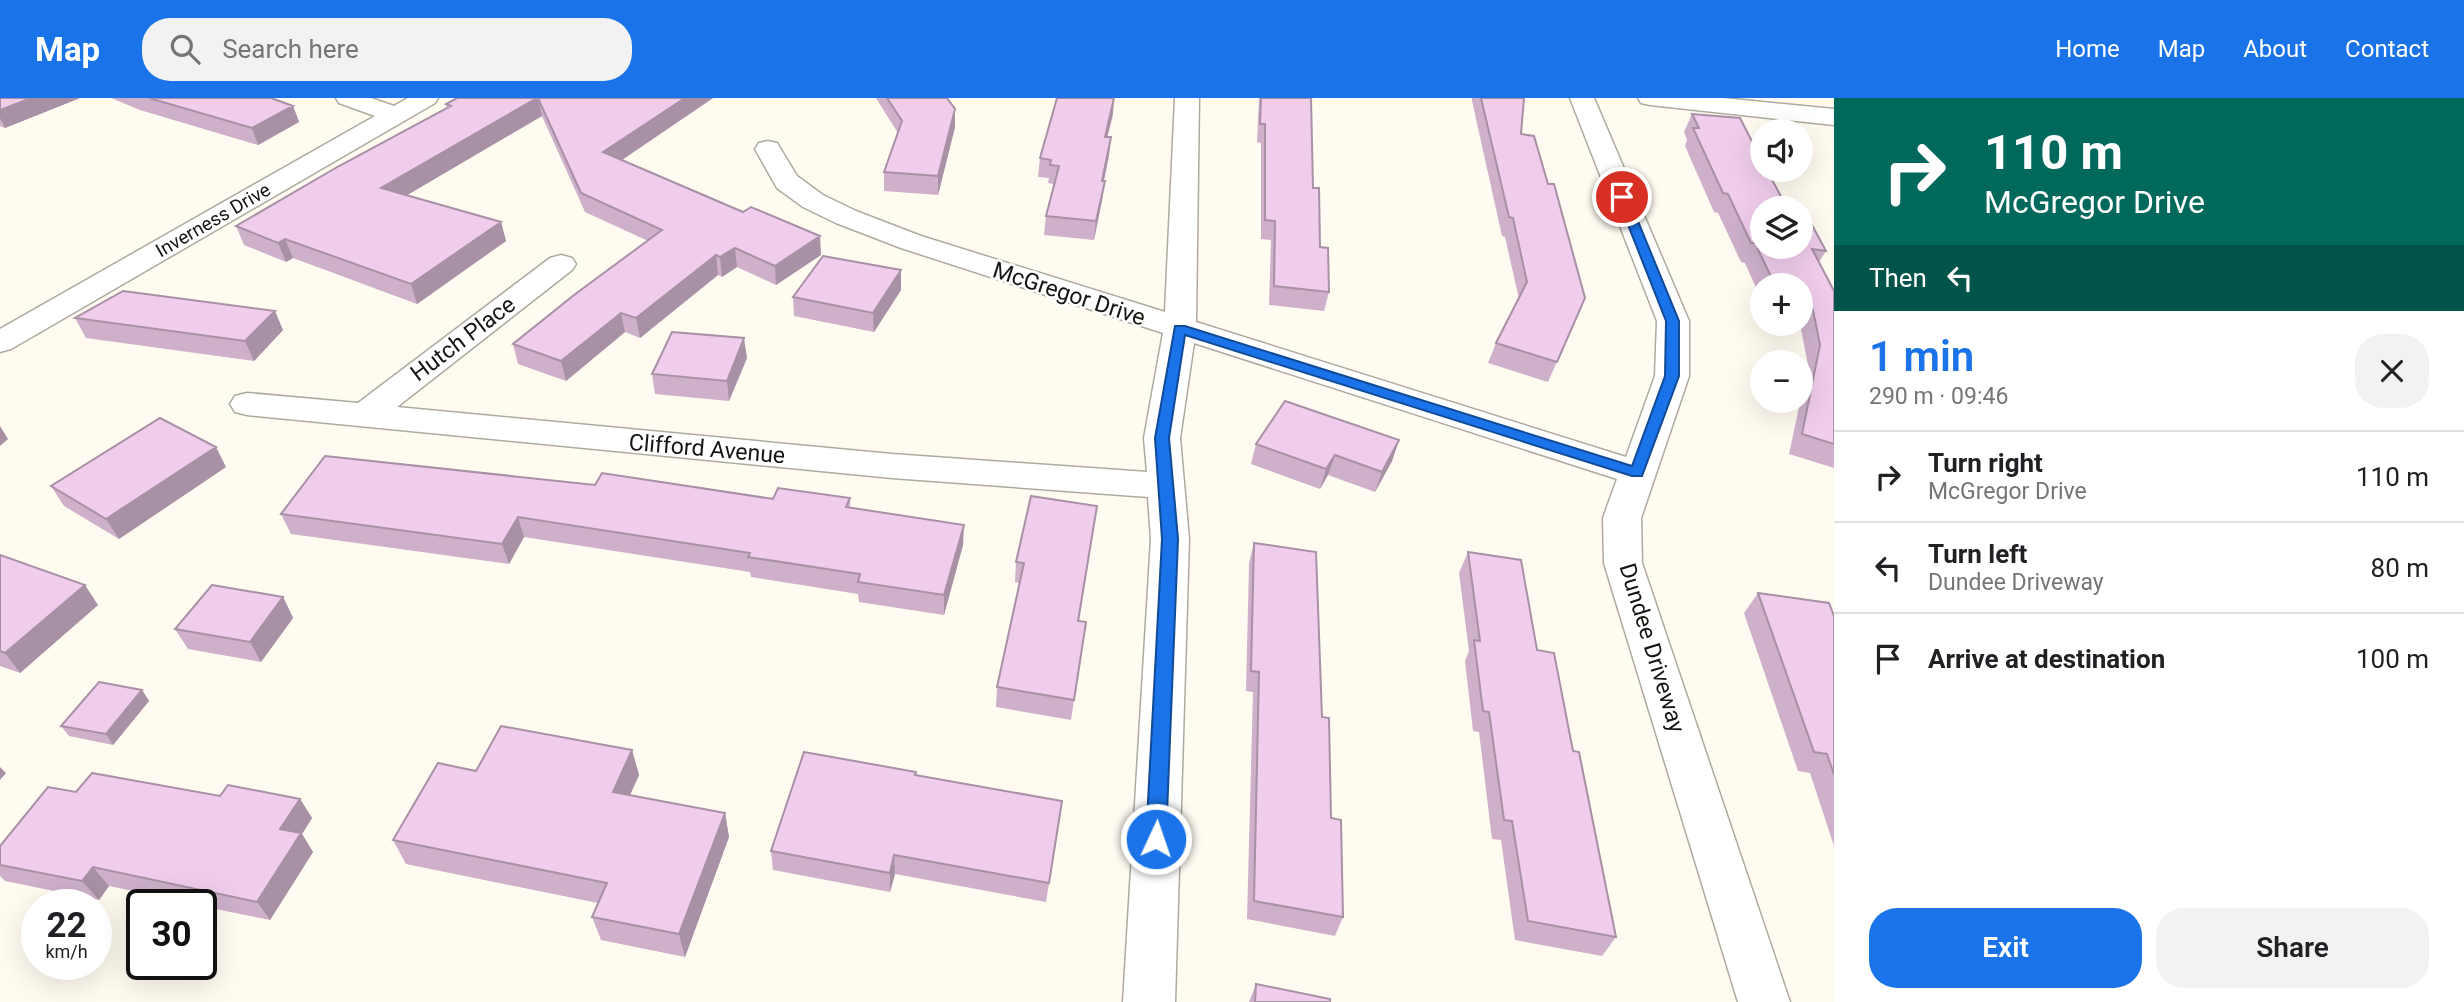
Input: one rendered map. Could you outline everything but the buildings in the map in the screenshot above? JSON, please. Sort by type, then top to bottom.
[{"type":"street","points":[[348,98],[396,116]]},
{"type":"street","name":"Inverness Drive","points":[[0,342],[426,98]]},
{"type":"street","points":[[1149,1002],[1170,539],[1162,438],[1180,329],[1187,98]]},
{"type":"street","name":"Dundee Driveway","points":[[1583,98],[1672,321],[1672,376],[1622,518],[1623,563],[1764,1002]]},
{"type":"street","points":[[1650,98],[1834,117]]},
{"type":"street","name":"McGregor Drive","points":[[768,149],[786,181],[852,220],[911,242],[1637,473]]},
{"type":"street","name":"Hutch Place","points":[[366,414],[561,264]]},
{"type":"street","name":"Clifford Avenue","points":[[247,404],[671,447],[1093,483],[1167,485]]},
{"type":"route","points":[[1156,839],[1170,539],[1162,438],[1180,329],[1637,473],[1672,376],[1672,321],[1622,197]]}]
